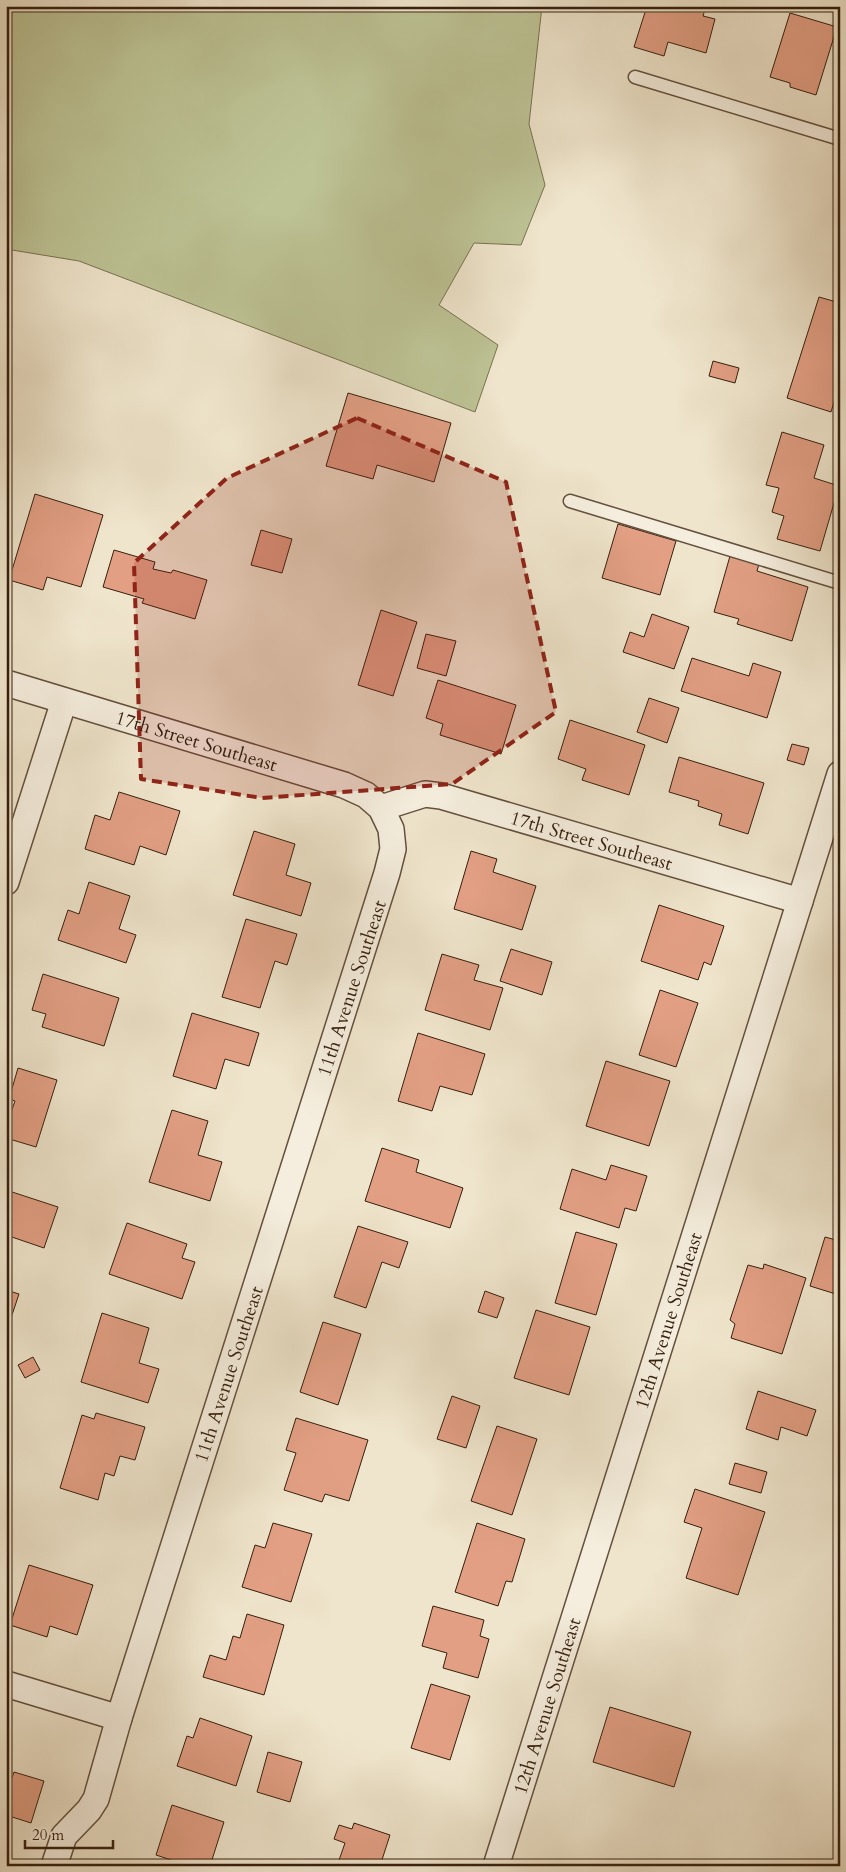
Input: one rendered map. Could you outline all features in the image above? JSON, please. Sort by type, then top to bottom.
[{"type":"street","name":"17th Street Southeast","points":[[6,683],[344,785],[366,795],[381,808],[391,829],[393,849],[387,873]]},
{"type":"street","points":[[6,882],[64,701]]},
{"type":"street","name":"12th Avenue Southeast","points":[[496,1866],[840,774]]},
{"type":"street","name":"17th Street Southeast","points":[[381,808],[425,794],[441,796],[800,901]]},
{"type":"street","name":"11th Avenue Southeast","points":[[54,1866],[64,1836],[89,1810],[96,1799],[119,1718],[387,873]]},
{"type":"street","points":[[6,1684],[119,1718]]},
{"type":"lane","points":[[635,77],[840,139]]},
{"type":"lane","points":[[570,501],[840,583]]},
{"type":"highlighted area","points":[[357,418],[506,482],[556,712],[452,784],[262,798],[141,779],[134,563],[227,478]]},
{"type":"green space","points":[[6,6],[542,6],[529,124],[545,185],[521,245],[474,243],[439,305],[498,345],[475,412],[79,261],[6,249]]},
{"type":"building","points":[[647,6],[706,6],[703,16],[715,19],[706,53],[668,42],[664,56],[634,47]]},
{"type":"building","points":[[790,13],[837,27],[816,95],[790,87],[790,83],[770,77]]},
{"type":"building","points":[[819,297],[840,303],[840,383],[831,412],[787,398]]},
{"type":"building","points":[[713,361],[739,368],[735,383],[709,376]]},
{"type":"building","points":[[348,393],[451,423],[434,482],[377,465],[373,479],[326,466]]},
{"type":"building","points":[[782,432],[824,445],[814,478],[839,486],[820,551],[777,539],[784,516],[772,512],[779,488],[766,485]]},
{"type":"building","points":[[35,494],[103,515],[81,587],[47,577],[43,590],[9,580]]},
{"type":"building","points":[[618,524],[676,541],[660,595],[602,578]]},
{"type":"building","points":[[261,530],[292,539],[282,573],[251,565]]},
{"type":"building","points":[[114,550],[155,562],[153,569],[171,573],[173,570],[207,580],[195,619],[142,603],[144,599],[103,587]]},
{"type":"building","points":[[730,556],[759,564],[757,571],[808,587],[792,641],[737,624],[739,619],[714,612]]},
{"type":"building","points":[[381,610],[417,622],[393,696],[358,685]]},
{"type":"building","points":[[652,614],[689,627],[674,669],[623,652],[630,632],[644,637]]},
{"type":"building","points":[[426,634],[456,641],[446,676],[417,668]]},
{"type":"building","points":[[692,658],[749,676],[753,663],[781,672],[767,718],[681,691]]},
{"type":"building","points":[[438,680],[516,705],[501,754],[440,735],[443,724],[426,718]]},
{"type":"building","points":[[649,698],[679,708],[667,743],[637,732]]},
{"type":"building","points":[[570,720],[645,745],[629,795],[582,780],[586,769],[558,759]]},
{"type":"building","points":[[792,744],[809,748],[804,765],[787,760]]},
{"type":"building","points":[[679,757],[764,783],[748,834],[719,825],[722,814],[698,806],[699,801],[669,792]]},
{"type":"building","points":[[119,792],[180,811],[166,855],[140,846],[134,865],[85,849],[95,815],[110,820]]},
{"type":"building","points":[[254,831],[295,844],[286,875],[311,883],[301,916],[233,895]]},
{"type":"building","points":[[471,851],[497,859],[493,872],[536,886],[522,930],[454,909]]},
{"type":"building","points":[[89,882],[130,896],[119,929],[136,935],[126,963],[58,940],[68,910],[79,914]]},
{"type":"building","points":[[659,905],[724,926],[711,965],[704,962],[698,980],[641,961]]},
{"type":"building","points":[[246,919],[297,934],[287,965],[275,961],[260,1008],[222,997]]},
{"type":"building","points":[[511,949],[552,962],[542,995],[500,981]]},
{"type":"building","points":[[442,954],[479,965],[474,980],[503,988],[490,1030],[425,1010]]},
{"type":"building","points":[[43,974],[119,998],[104,1046],[42,1027],[46,1014],[32,1010]]},
{"type":"building","points":[[660,990],[698,1003],[676,1067],[639,1055]]},
{"type":"building","points":[[192,1013],[259,1033],[249,1066],[225,1059],[216,1089],[173,1076]]},
{"type":"building","points":[[418,1033],[485,1054],[472,1095],[440,1086],[432,1111],[398,1101]]},
{"type":"building","points":[[606,1061],[670,1081],[649,1146],[586,1126]]},
{"type":"building","points":[[18,1068],[57,1080],[36,1147],[6,1138],[6,1127],[15,1101],[9,1099]]},
{"type":"building","points":[[172,1110],[208,1121],[198,1155],[222,1162],[210,1201],[149,1182]]},
{"type":"building","points":[[382,1148],[419,1160],[416,1172],[463,1188],[450,1228],[365,1201]]},
{"type":"building","points":[[611,1165],[647,1176],[636,1211],[625,1208],[619,1228],[560,1209],[572,1169],[606,1180]]},
{"type":"building","points":[[6,1190],[58,1207],[44,1248],[6,1235]]},
{"type":"building","points":[[127,1223],[187,1244],[182,1258],[195,1262],[182,1299],[109,1274]]},
{"type":"building","points":[[358,1226],[408,1242],[399,1268],[382,1262],[366,1308],[334,1297]]},
{"type":"building","points":[[576,1232],[617,1244],[596,1315],[555,1303]]},
{"type":"building","points":[[825,1237],[840,1241],[839,1295],[810,1286]]},
{"type":"building","points":[[764,1264],[806,1278],[782,1354],[731,1338],[735,1324],[730,1320],[748,1265],[763,1269]]},
{"type":"building","points":[[6,1290],[19,1294],[6,1333]]},
{"type":"building","points":[[485,1291],[504,1298],[497,1318],[478,1312]]},
{"type":"building","points":[[536,1310],[590,1327],[569,1395],[514,1378]]},
{"type":"building","points":[[102,1313],[149,1328],[139,1363],[159,1369],[148,1403],[81,1382]]},
{"type":"building","points":[[323,1322],[361,1334],[338,1405],[300,1392]]},
{"type":"building","points":[[33,1357],[40,1370],[25,1378],[18,1365]]},
{"type":"building","points":[[758,1391],[816,1410],[807,1436],[781,1427],[778,1440],[746,1429]]},
{"type":"building","points":[[452,1396],[480,1406],[466,1448],[437,1439]]},
{"type":"building","points":[[96,1413],[145,1427],[135,1460],[120,1456],[114,1476],[105,1473],[98,1500],[60,1488],[82,1415],[94,1419]]},
{"type":"building","points":[[296,1418],[368,1440],[349,1501],[325,1494],[322,1502],[284,1490],[296,1453],[286,1450]]},
{"type":"building","points":[[497,1426],[537,1439],[512,1515],[471,1501]]},
{"type":"building","points":[[735,1463],[767,1472],[761,1493],[729,1484]]},
{"type":"building","points":[[695,1489],[765,1512],[738,1595],[686,1578],[702,1528],[684,1522]]},
{"type":"building","points":[[273,1523],[312,1534],[291,1602],[242,1587],[255,1545],[265,1548]]},
{"type":"building","points":[[477,1523],[525,1539],[512,1582],[506,1581],[498,1606],[455,1592]]},
{"type":"building","points":[[29,1565],[93,1585],[77,1635],[50,1626],[47,1637],[10,1625]]},
{"type":"building","points":[[433,1606],[484,1620],[480,1636],[489,1639],[478,1678],[443,1668],[447,1653],[422,1646]]},
{"type":"building","points":[[247,1614],[284,1625],[264,1695],[203,1677],[210,1655],[226,1660],[233,1636],[240,1638]]},
{"type":"building","points":[[431,1684],[470,1696],[450,1760],[411,1748]]},
{"type":"building","points":[[610,1707],[691,1732],[674,1787],[593,1762]]},
{"type":"building","points":[[200,1718],[252,1736],[236,1786],[177,1766],[187,1736],[193,1738]]},
{"type":"building","points":[[268,1752],[302,1762],[290,1802],[257,1792]]},
{"type":"building","points":[[14,1772],[44,1781],[31,1823],[6,1815],[6,1794]]},
{"type":"building","points":[[172,1805],[224,1822],[210,1866],[189,1866],[156,1855]]},
{"type":"building","points":[[354,1823],[390,1835],[380,1866],[337,1866],[345,1843],[334,1839],[339,1825],[352,1829]]}]
